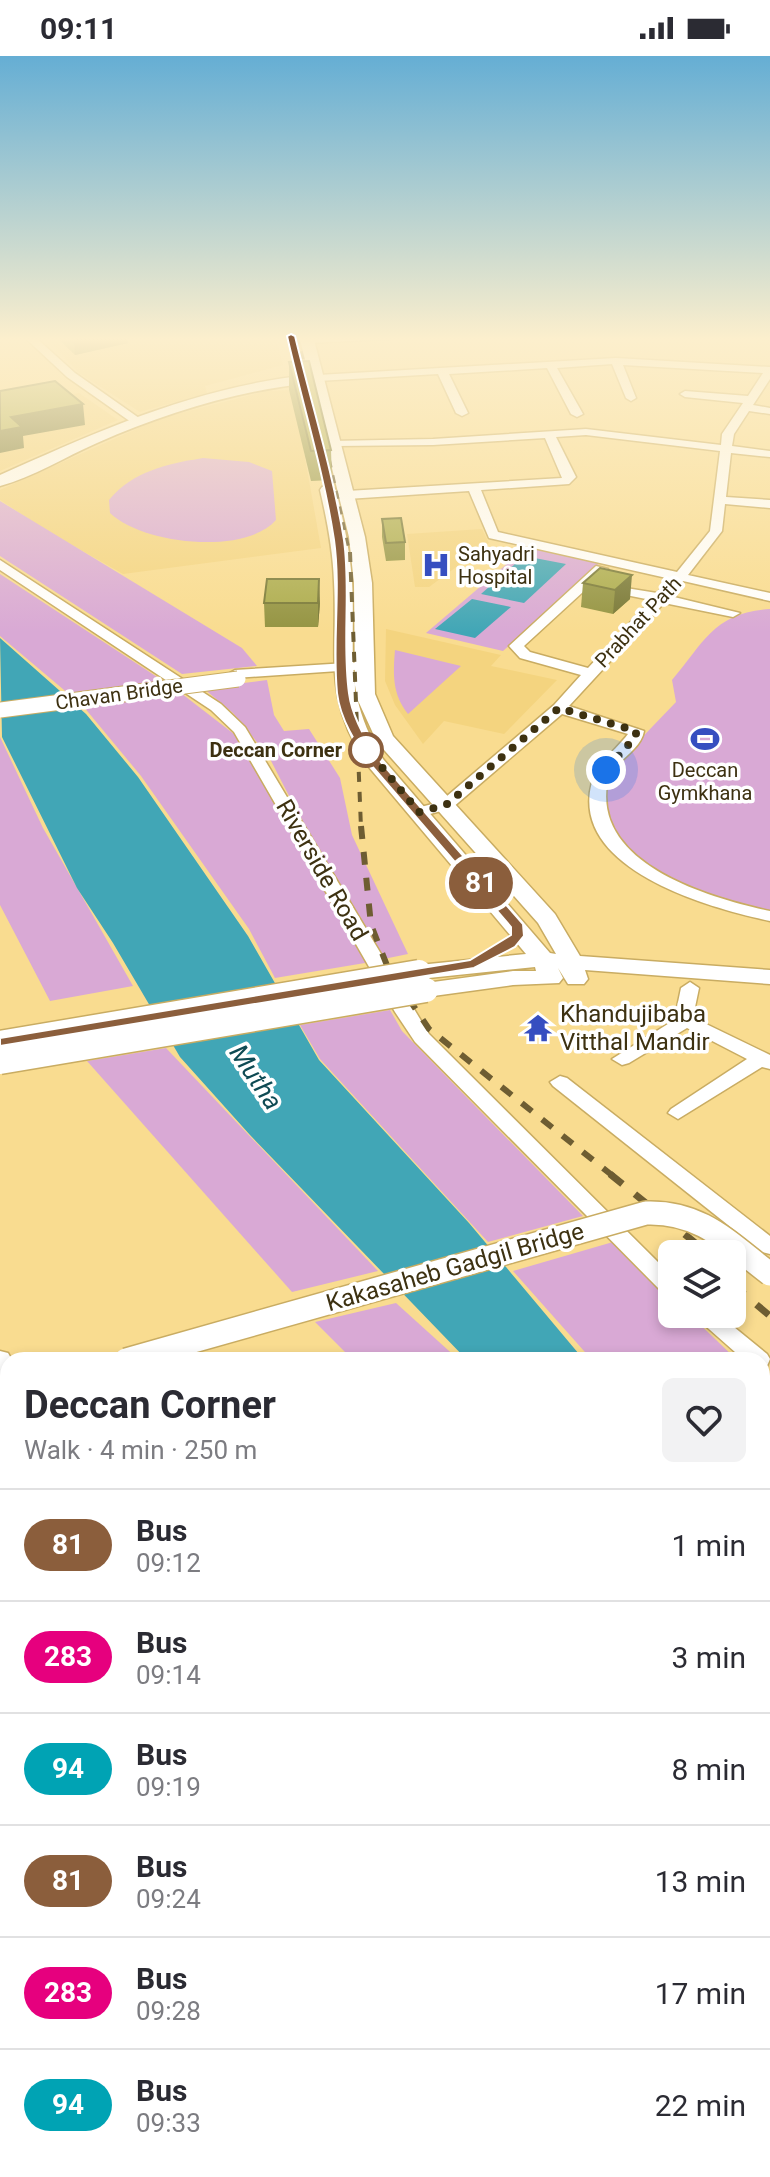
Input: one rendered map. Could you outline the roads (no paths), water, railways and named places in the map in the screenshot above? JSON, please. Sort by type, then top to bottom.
[{"type":"main road","points":[[0,481],[102,435]]},
{"type":"main road","points":[[320,435],[343,584],[343,695],[361,742],[518,927],[547,969]]},
{"type":"main road","points":[[332,435],[357,537],[363,583],[365,694],[384,738],[547,919],[593,951],[627,968]]},
{"type":"main road","points":[[547,919],[574,970]]},
{"type":"main road","points":[[0,1062],[423,981],[474,964],[510,944],[517,936],[518,927]]},
{"type":"main road","points":[[474,964],[574,970],[627,968],[770,977]]},
{"type":"main road","points":[[0,1043],[423,981],[513,978],[547,969]]},
{"type":"main road","points":[[574,970],[690,988],[770,993]]},
{"type":"street","points":[[335,443],[433,442],[523,435]]},
{"type":"street","points":[[347,495],[565,481],[570,477],[549,435]]},
{"type":"street","points":[[604,435],[770,454]]},
{"type":"street","name":"Prabhat Path","points":[[419,812],[446,805],[559,708],[679,578],[716,531],[728,435]]},
{"type":"street","points":[[474,488],[493,535],[770,597]]},
{"type":"street","points":[[720,500],[770,504]]},
{"type":"street","points":[[590,673],[525,655],[516,646],[611,561]]},
{"type":"street","name":"Riverside Road","points":[[0,564],[216,707],[240,730],[422,1038],[658,1275]]},
{"type":"street","points":[[606,587],[733,613]]},
{"type":"street","name":"Chavan Bridge","points":[[0,708],[237,676],[363,669]]},
{"type":"street","points":[[559,708],[636,731],[636,736],[606,770],[598,786],[597,805],[603,825],[625,854],[654,877],[694,896],[770,916]]},
{"type":"street","points":[[690,988],[685,1012],[695,1026],[765,1061]]},
{"type":"street","points":[[622,1059],[688,1019]]},
{"type":"street","points":[[678,1113],[765,1061]]},
{"type":"street","points":[[560,1082],[770,1247]]},
{"type":"street","name":"Kakasaheb Gadgil Bridge","points":[[154,1352],[646,1213],[671,1212],[704,1224],[770,1274]]},
{"type":"street","points":[[720,1328],[749,1352]]},
{"type":"water","points":[[524,556],[566,564],[524,603],[481,594]]},
{"type":"water","points":[[472,599],[511,607],[475,638],[435,629]]},
{"type":"water","name":"Mutha","points":[[0,638],[86,714],[138,777],[248,936],[319,1060],[469,1223],[577,1352],[459,1352],[250,1135],[180,1057],[77,888],[2,737]]},
{"type":"railway","points":[[326,444],[350,554]]},
{"type":"railway","points":[[350,552],[361,828]]},
{"type":"railway","points":[[361,826],[371,925],[388,968],[429,1029],[613,1176]]},
{"type":"railway","points":[[610,1174],[692,1240]]},
{"type":"railway","points":[[746,1296],[770,1316]]},
{"type":"place","name":"Sahyadri Hospital","points":[[436,565]]},
{"type":"place","name":"Deccan Gymkhana","points":[[705,739]]},
{"type":"place","name":"Deccan Corner","points":[[366,750]]},
{"type":"place","name":"Khandujibaba Vitthal Mandir","points":[[538,1028]]}]
